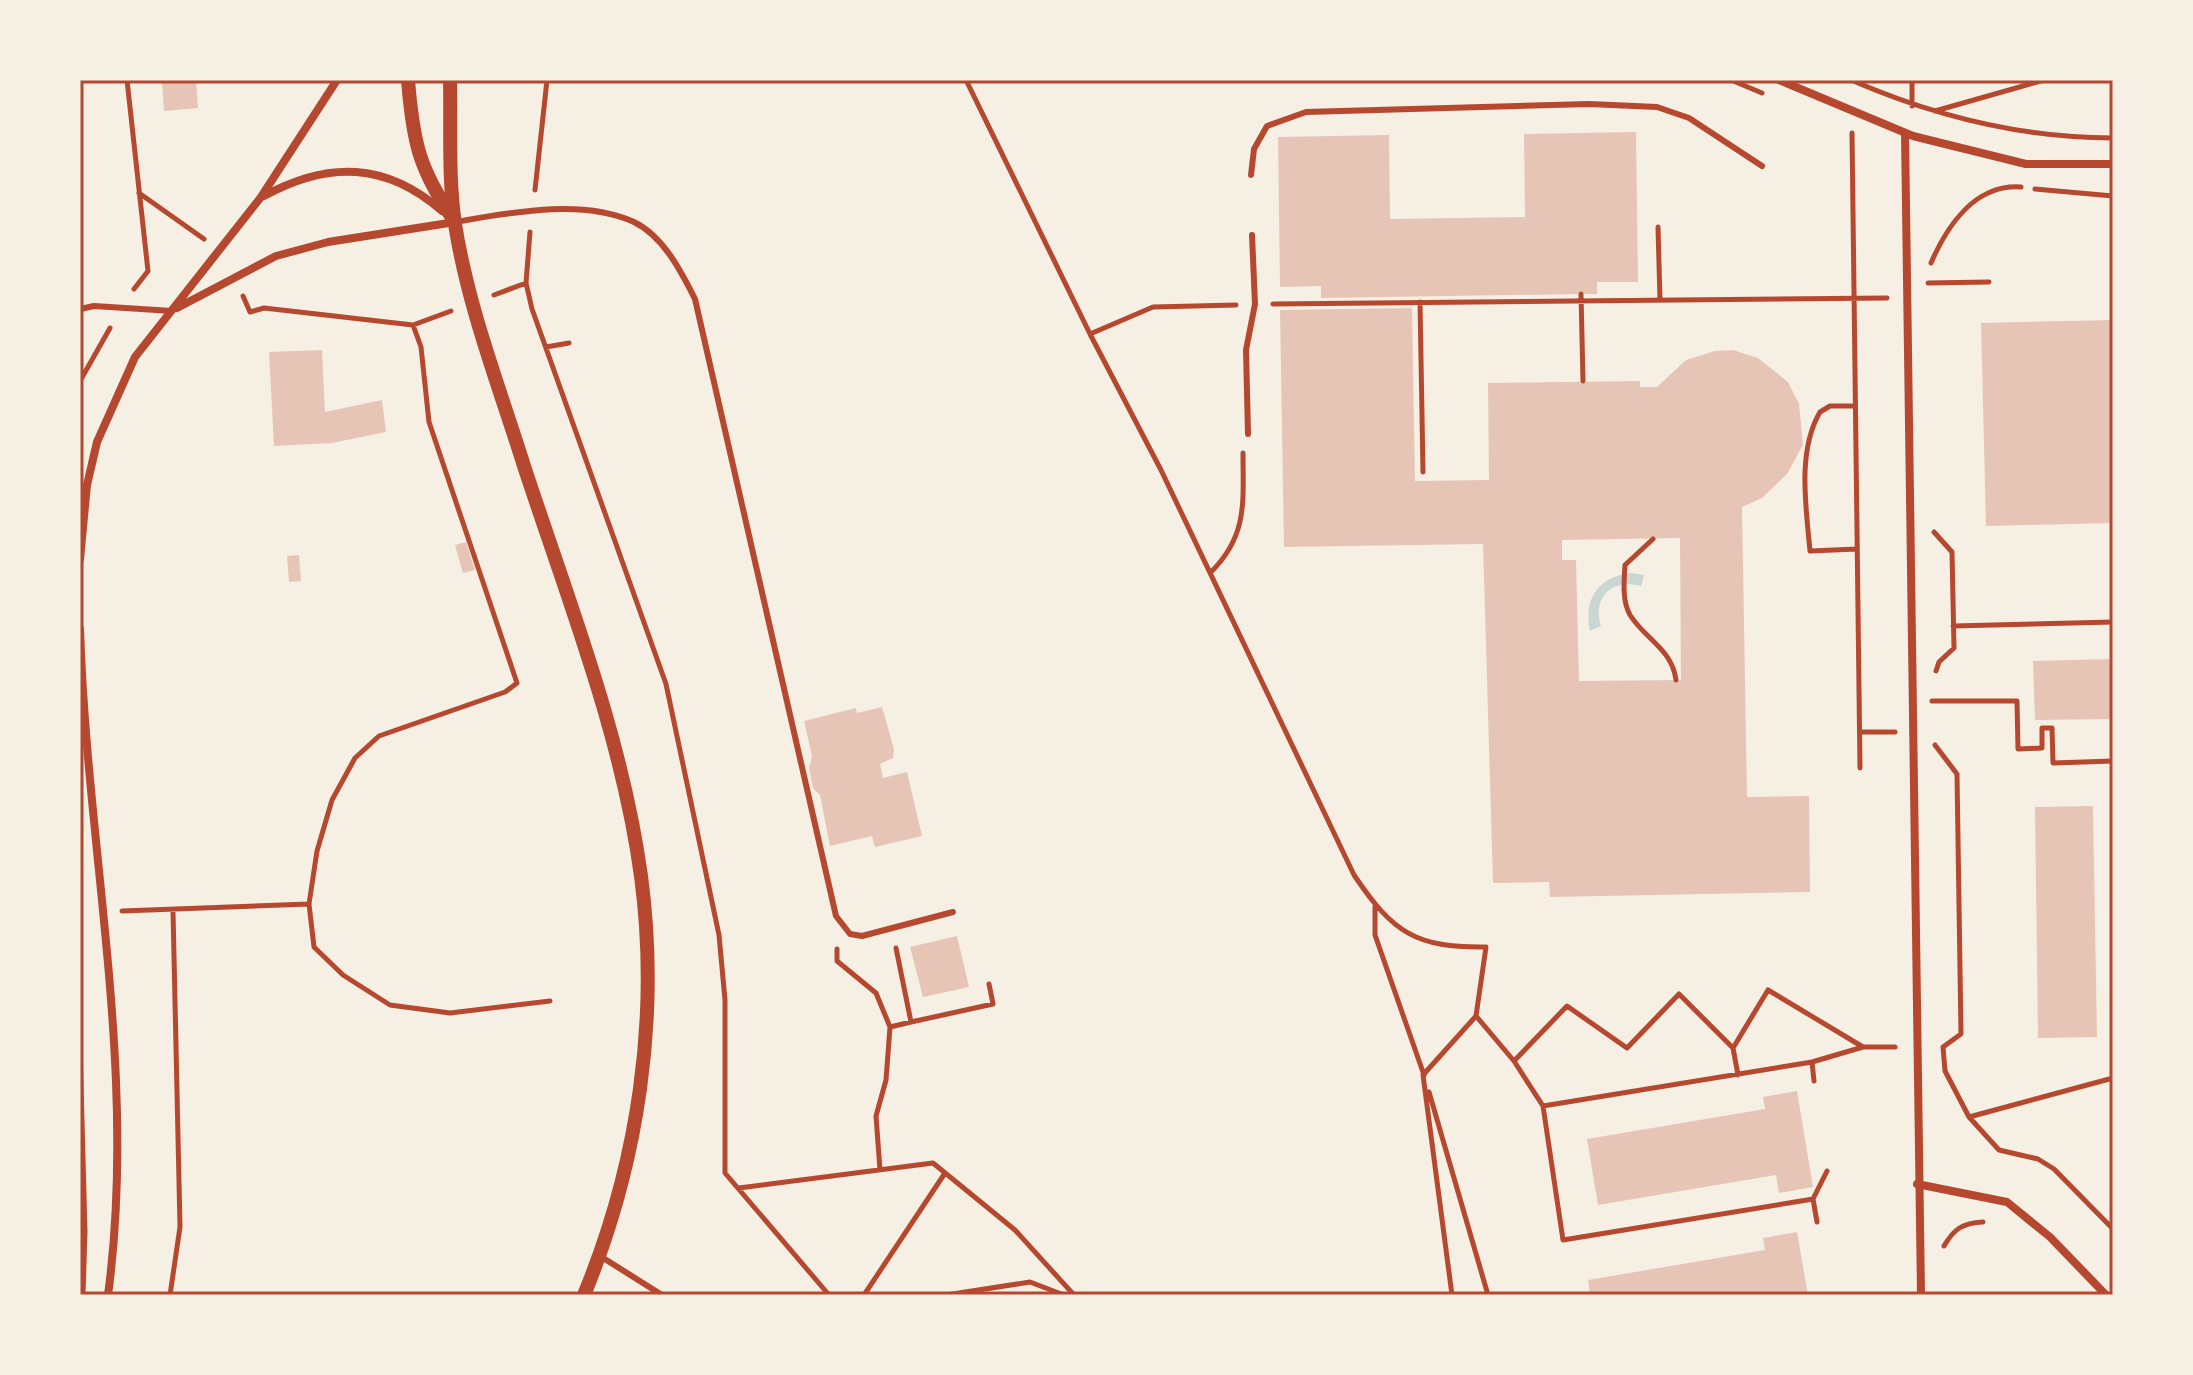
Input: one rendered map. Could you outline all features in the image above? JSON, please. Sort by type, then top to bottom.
[{"type":"street","points":[[80,559],[87,485],[97,442],[135,357],[261,197],[337,80]]},
{"type":"street","points":[[408,80],[412,133],[420,161],[455,222]]},
{"type":"street","points":[[450,80],[455,222],[472,304],[613,743],[641,876],[647,978],[640,1090],[631,1143],[600,1256],[584,1295]]},
{"type":"street","points":[[1779,80],[1905,133],[2026,164],[2113,164]]},
{"type":"street","points":[[1905,133],[1917,1184],[1921,1295]]},
{"type":"street","points":[[261,197],[313,174],[369,173],[406,183],[455,222]]},
{"type":"street","points":[[173,311],[276,256],[328,242],[455,222]]},
{"type":"street","points":[[80,629],[81,689],[105,911],[117,1069],[115,1235],[108,1295]]},
{"type":"street","points":[[1917,1184],[2007,1202],[2050,1237],[2106,1295]]},
{"type":"lane","points":[[1251,175],[1254,149],[1267,126],[1306,112],[1589,104],[1657,107],[1689,118],[1762,166]]},
{"type":"lane","points":[[455,222],[532,209],[585,211],[635,223],[673,258],[695,299],[836,916],[846,930],[862,936],[953,912]]},
{"type":"lane","points":[[1248,434],[1246,350],[1255,304],[1252,235]]},
{"type":"lane","points":[[80,309],[120,307],[173,311]]},
{"type":"lane","points":[[600,1256],[662,1295]]},
{"type":"path","points":[[80,381],[120,307],[148,271],[127,80]]},
{"type":"path","points":[[547,80],[526,283],[666,684],[719,935],[725,1000],[725,1173],[829,1295]]},
{"type":"path","points":[[966,80],[1211,572],[1354,875],[1375,907],[1414,939],[1446,947],[1486,947],[1476,1016],[1423,1075],[1452,1295]]},
{"type":"path","points":[[1851,80],[1912,106],[2010,130],[2113,138]]},
{"type":"path","points":[[1912,80],[1912,106]]},
{"type":"path","points":[[1934,112],[2044,80]]},
{"type":"path","points":[[1853,110],[1852,298],[1860,768]]},
{"type":"path","points":[[1930,265],[1957,217],[1996,190],[2015,187],[2113,196]]},
{"type":"path","points":[[1658,227],[1660,300]]},
{"type":"path","points":[[1927,299],[1927,281],[1989,282]]},
{"type":"path","points":[[1581,294],[1583,381]]},
{"type":"path","points":[[1279,304],[1905,298]]},
{"type":"path","points":[[1420,302],[1423,472]]},
{"type":"path","points":[[1090,334],[1153,307],[1190,306]]},
{"type":"path","points":[[413,325],[421,347],[429,422],[517,683],[505,692],[379,736],[355,758],[332,800],[317,851],[309,904],[314,947],[343,975],[390,1005],[450,1013],[550,1001]]},
{"type":"path","points":[[546,347],[569,343]]},
{"type":"path","points":[[1854,406],[1830,406],[1820,412],[1809,439],[1806,481],[1810,551],[1857,549]]},
{"type":"path","points":[[1211,572],[1232,552],[1243,508],[1242,440],[1248,434]]},
{"type":"path","points":[[1929,518],[1934,532],[1952,552],[1954,648],[1939,662],[1934,675]]},
{"type":"path","points":[[1653,539],[1625,565],[1624,590],[1629,614],[1664,650],[1674,667],[1676,680]]},
{"type":"path","points":[[1953,626],[2113,622]]},
{"type":"path","points":[[1932,715],[1933,689]]},
{"type":"path","points":[[1932,702],[2017,701],[2018,749],[2042,748],[2042,728],[2052,728],[2053,763],[2113,761]]},
{"type":"path","points":[[1860,732],[1913,732]]},
{"type":"path","points":[[1933,742],[1957,774],[1961,1034],[1943,1047],[1941,1059],[1969,1117],[1999,1150],[2038,1159],[2054,1169],[2113,1229]]},
{"type":"path","points":[[105,911],[309,904]]},
{"type":"path","points":[[1375,907],[1375,935],[1423,1075],[1488,1295]]},
{"type":"path","points":[[170,1295],[180,1227],[173,911]]},
{"type":"path","points":[[891,928],[911,1022]]},
{"type":"path","points":[[846,930],[837,948],[837,961],[876,993],[890,1027],[886,1080],[876,1116],[880,1170]]},
{"type":"path","points":[[890,1027],[993,1004],[989,984]]},
{"type":"path","points":[[1733,1048],[1768,990],[1863,1047]]},
{"type":"path","points":[[1514,1061],[1567,1006],[1627,1048],[1679,994],[1733,1048],[1738,1075]]},
{"type":"path","points":[[1476,1016],[1514,1061],[1543,1106],[1563,1240],[1813,1199]]},
{"type":"path","points":[[1543,1106],[1812,1062],[1863,1047],[1916,1046]]},
{"type":"path","points":[[80,1047],[85,1232],[83,1295]]},
{"type":"path","points":[[1812,1062],[1814,1081]]},
{"type":"path","points":[[1969,1117],[2113,1078]]},
{"type":"path","points":[[739,1189],[933,1163],[1015,1230],[1074,1295]]},
{"type":"path","points":[[1817,1222],[1813,1199],[1827,1171]]},
{"type":"path","points":[[864,1295],[945,1173]]},
{"type":"path","points":[[1943,1260],[1942,1249],[1952,1233],[1965,1223],[1995,1221]]},
{"type":"path","points":[[946,1295],[1030,1282],[1064,1295]]},
{"type":"shaded area","points":[[1631,573],[1644,575],[1641,586],[1621,585],[1607,592],[1599,606],[1601,626],[1590,631],[1589,609],[1596,592],[1610,579]]},
{"type":"building","points":[[162,80],[196,80],[198,108],[164,111]]},
{"type":"building","points":[[1636,132],[1638,282],[1597,282],[1597,294],[1321,298],[1321,286],[1280,287],[1278,137],[1389,135],[1390,219],[1525,217],[1524,134]]},
{"type":"building","points":[[1412,308],[1415,481],[1489,480],[1488,383],[1640,381],[1640,387],[1657,387],[1686,360],[1715,351],[1733,350],[1758,358],[1788,382],[1799,404],[1803,445],[1787,474],[1762,498],[1742,507],[1747,797],[1809,796],[1810,892],[1550,897],[1549,882],[1493,883],[1483,544],[1284,547],[1280,310]],"holes":[[[1680,538],[1681,680],[1579,681],[1576,560],[1562,560],[1562,540]]]},
{"type":"building","points":[[2113,320],[2113,523],[1986,526],[1981,323]]},
{"type":"building","points":[[322,350],[325,412],[382,400],[386,432],[332,443],[274,446],[269,352]]},
{"type":"building","points":[[466,542],[475,570],[463,573],[455,545]]},
{"type":"building","points":[[299,555],[301,581],[289,582],[287,556]]},
{"type":"building","points":[[2113,659],[2113,719],[2035,720],[2033,661]]},
{"type":"building","points":[[882,707],[894,749],[893,758],[880,764],[883,778],[907,772],[922,836],[875,847],[872,836],[830,846],[820,795],[813,788],[809,768],[812,756],[804,721],[856,708],[857,713]]},
{"type":"building","points":[[2093,806],[2097,1037],[2038,1038],[2035,807]]},
{"type":"building","points":[[957,936],[969,987],[923,997],[910,947]]},
{"type":"building","points":[[1797,1091],[1813,1187],[1779,1193],[1776,1175],[1598,1205],[1587,1139],[1765,1109],[1763,1097]]},
{"type":"building","points":[[1797,1232],[1808,1295],[1590,1295],[1588,1280],[1765,1250],[1763,1238]]}]
